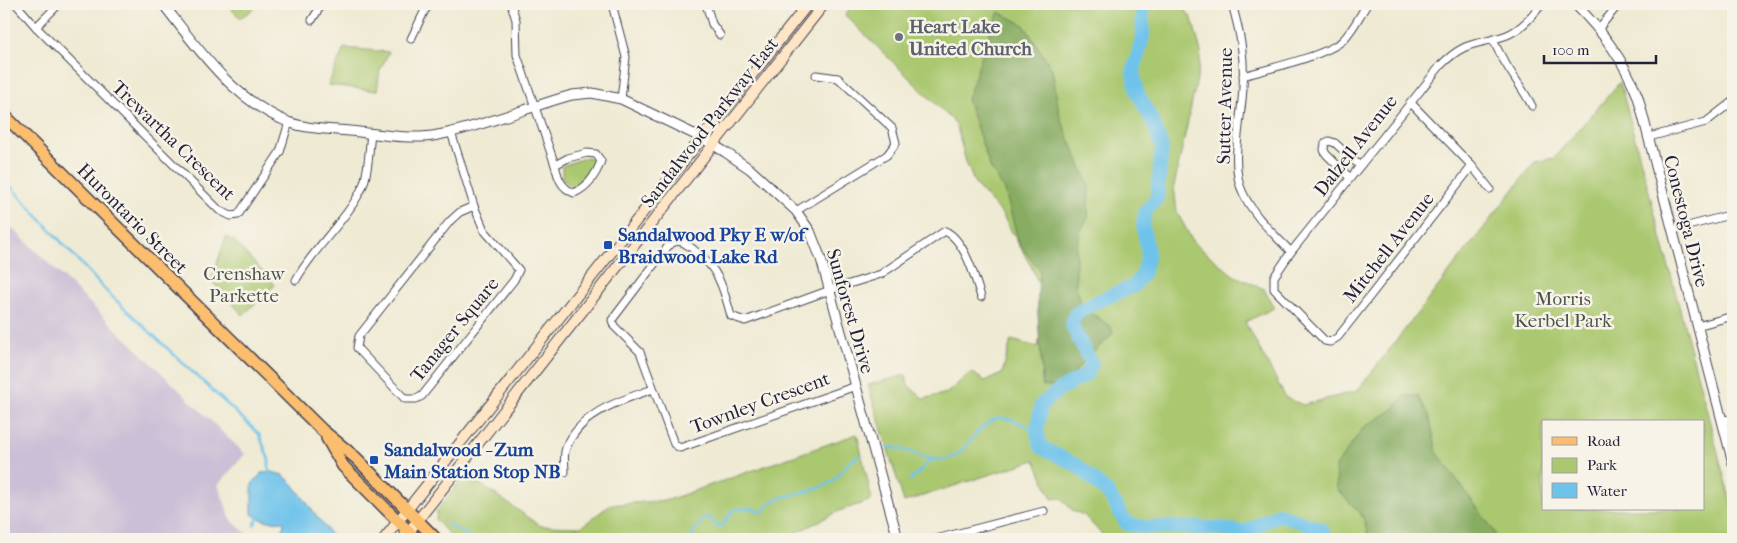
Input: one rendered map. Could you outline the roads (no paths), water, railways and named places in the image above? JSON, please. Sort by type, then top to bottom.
[{"type":"main road","name":"Sandalwood Parkway East","points":[[384,539],[808,4]]},
{"type":"main road","name":"Sandalwood Parkway East","points":[[409,537],[418,520],[824,4]]},
{"type":"main road","name":"Hurontario Street","points":[[4,115],[322,430],[356,458],[436,539]]},
{"type":"main road","name":"Hurontario Street","points":[[322,430],[343,466],[398,521],[409,537]]},
{"type":"street","name":"Trewartha Crescent","points":[[16,4],[36,27],[219,210],[231,216],[238,215],[274,164],[280,152],[289,122]]},
{"type":"street","points":[[36,27],[59,4]]},
{"type":"street","name":"Sunforest Drive","points":[[163,4],[202,54],[228,83],[258,107],[289,122],[371,133],[429,137],[451,132],[534,105],[572,95],[586,94],[621,100],[702,138],[750,169],[796,210],[810,231],[822,260],[898,539]]},
{"type":"street","points":[[312,20],[322,4]]},
{"type":"street","points":[[411,39],[431,4]]},
{"type":"street","points":[[511,4],[516,20],[517,55],[559,180],[567,190],[574,193],[582,190],[596,173],[601,161],[596,154],[587,153],[568,158],[555,165]]},
{"type":"street","points":[[614,4],[613,8],[626,58],[621,100]]},
{"type":"street","points":[[706,4],[712,24],[720,34]]},
{"type":"street","name":"Sutter Avenue","points":[[1232,4],[1242,37],[1243,76],[1237,151],[1242,192],[1257,217],[1292,252]]},
{"type":"street","name":"Dalzell Avenue","points":[[1325,340],[1274,289],[1274,277],[1410,102],[1452,54],[1476,42],[1509,34],[1522,26],[1542,4]]},
{"type":"street","name":"Conestoga Drive","points":[[1575,4],[1610,42],[1632,81],[1649,137],[1733,463]]},
{"type":"street","points":[[1599,28],[1619,4]]},
{"type":"street","points":[[1243,76],[1292,62],[1336,46],[1344,39],[1366,6]]},
{"type":"street","points":[[1493,39],[1499,57],[1519,82],[1532,106]]},
{"type":"street","points":[[796,210],[887,155],[896,143],[892,128],[838,78],[816,75]]},
{"type":"street","points":[[1649,137],[1706,122],[1733,101]]},
{"type":"street","points":[[1410,102],[1472,166],[1490,188]]},
{"type":"street","name":"Tanager Square","points":[[451,132],[474,206],[484,230],[515,263],[519,270],[514,280],[422,396],[416,399],[405,399],[356,348],[359,336],[450,221],[460,212],[474,206]]},
{"type":"street","points":[[296,280],[303,266],[356,199],[363,184],[371,133]]},
{"type":"street","points":[[1350,178],[1326,154],[1324,150],[1325,143],[1329,141],[1335,143],[1360,166]]},
{"type":"street","name":"Mitchell Avenue","points":[[1325,340],[1330,342],[1343,331],[1472,166]]},
{"type":"street","points":[[1672,230],[1733,214]]},
{"type":"street","points":[[830,290],[881,274],[944,231],[953,234],[973,270],[981,296]]},
{"type":"street","name":"Townley Crescent","points":[[830,290],[745,321],[736,320],[731,316],[725,292],[710,263],[682,241],[676,240],[669,245],[612,320],[614,326],[640,352],[674,444],[680,448],[856,386]]},
{"type":"street","points":[[1697,326],[1733,316]]},
{"type":"street","points":[[565,472],[565,450],[577,430],[609,404],[653,390]]},
{"type":"street","points":[[1722,421],[1733,418]]},
{"type":"street","points":[[936,539],[1044,511]]},
{"type":"water","points":[[272,472],[283,475],[293,484],[334,539],[280,539],[279,535],[284,525],[283,521],[266,520],[252,514],[252,484],[262,473]]},
{"type":"waterway","points":[[1142,4],[1143,36],[1133,73],[1137,92],[1154,124],[1162,148],[1157,198],[1145,212],[1143,225],[1148,254],[1143,274],[1134,286],[1096,302],[1075,314],[1072,326],[1092,364],[1086,375],[1059,390],[1041,405],[1037,432],[1041,447],[1078,466],[1108,493],[1127,524],[1145,527],[1217,528],[1244,532],[1279,514],[1321,529],[1327,539]]},
{"type":"waterway","points":[[4,179],[106,291],[259,434],[269,460],[269,475]]},
{"type":"waterway","points":[[887,447],[902,449],[939,460],[954,457],[985,425],[999,418],[1015,421],[1037,432]]},
{"type":"waterway","points":[[691,539],[694,531],[704,518],[708,517],[717,526],[722,526],[733,510],[750,508],[762,512],[778,499],[828,484],[854,458],[859,456]]},
{"type":"waterway","points":[[910,480],[932,459]]},
{"type":"waterway","points":[[254,525],[259,516]]},
{"type":"waterway","points":[[447,524],[473,539]]},
{"type":"place","name":"Heart Lake United Church","points":[[899,37]]},
{"type":"place","name":"Sandalwood Pky E w/of Braidwood Lake Rd","points":[[608,245]]},
{"type":"place","name":"Sandalwood - Zum Main Station Stop NB","points":[[374,460]]},
{"type":"park label","name":"Crenshaw Parkette","points":[[244,284]]},
{"type":"park label","name":"Morris Kerbel Park","points":[[1563,309]]}]
